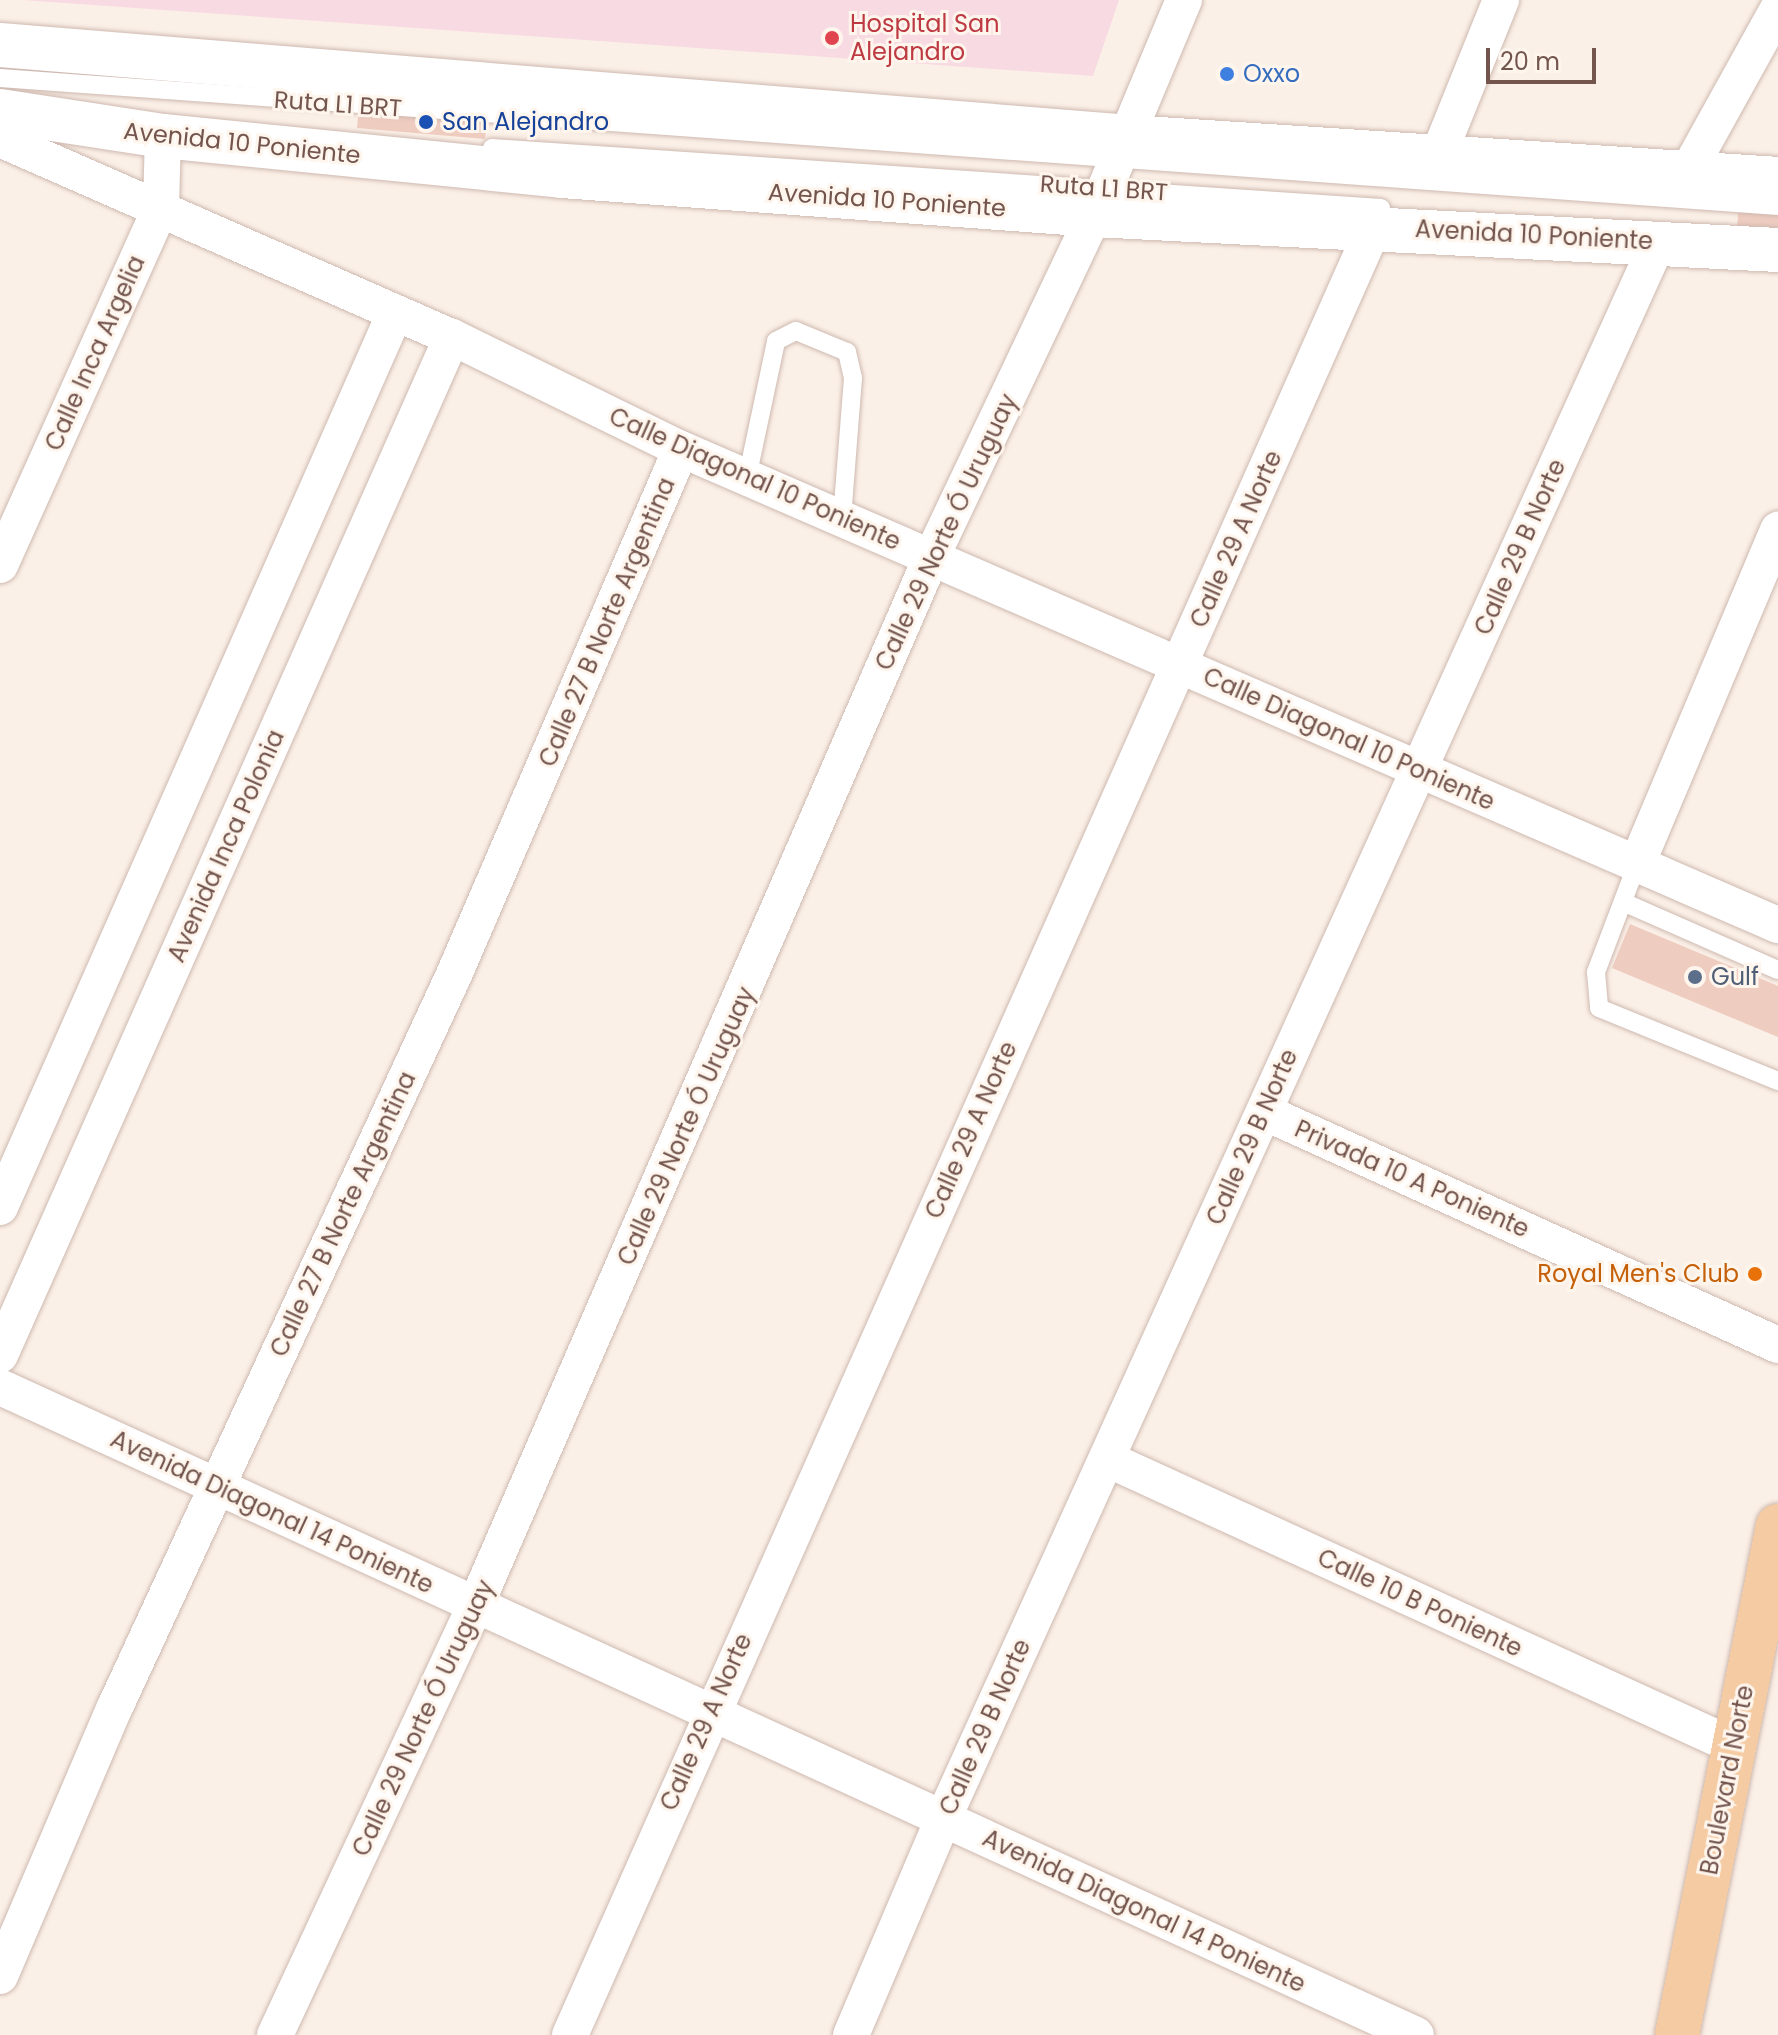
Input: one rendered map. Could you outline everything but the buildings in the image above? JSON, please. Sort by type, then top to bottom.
[{"type":"main road","name":"Boulevard Norte","points":[[1677,2035],[1778,1526]]},
{"type":"street","points":[[1112,176],[1184,0]]},
{"type":"street","points":[[1438,156],[1501,0]]},
{"type":"street","points":[[1687,173],[1778,9]]},
{"type":"street","name":"Avenida 10 Poniente","points":[[0,45],[1112,176],[1374,227],[1778,250]]},
{"type":"street","name":"Avenida 10 Poniente","points":[[0,111],[163,136],[562,176],[1112,176],[1438,156],[1778,179]]},
{"type":"street","name":"Calle Inca Argelia","points":[[0,565],[161,207],[163,136]]},
{"type":"street","name":"Calle Diagonal 10 Poniente","points":[[0,139],[452,337],[681,449],[1778,925]]},
{"type":"street","name":"Calle 29 Norte Ó Uruguay","points":[[275,2035],[474,1609],[931,558],[1112,176]]},
{"type":"street","name":"Calle 29 A Norte","points":[[570,2035],[709,1713],[1374,227]]},
{"type":"street","name":"Calle 29 B Norte","points":[[851,2035],[943,1819],[1658,242]]},
{"type":"street","points":[[0,1207],[395,313]]},
{"type":"street","name":"Avenida Inca Polonia","points":[[0,1355],[452,337]]},
{"type":"street","name":"Calle 27 B Norte Argentina","points":[[0,1976],[219,1482],[453,977],[681,449]]},
{"type":"street","points":[[1637,864],[1778,530]]},
{"type":"street","name":"Privada 10 A Poniente","points":[[1264,1112],[1778,1345]]},
{"type":"street","name":"Avenida Diagonal 14 Poniente","points":[[0,1387],[219,1482],[474,1609],[1416,2035]]},
{"type":"street","name":"Calle 10 B Poniente","points":[[1107,1459],[1734,1746]]},
{"type":"lane","name":"Ruta L1 BRT","points":[[0,78],[1778,237]]},
{"type":"lane","name":"Ruta L1 BRT","points":[[0,99],[363,139],[1778,206]]},
{"type":"lane","points":[[747,478],[776,341],[796,331],[847,352],[853,378],[842,519]]},
{"type":"lane","points":[[1637,864],[1596,972],[1599,1008],[1610,1018],[1778,1081]]},
{"type":"lane","points":[[1623,902],[1778,970]]},
{"type":"shaded area","name":"Hospital San Alejandro","points":[[22,0],[1119,0],[1093,76]]},
{"type":"place","name":"Hospital San Alejandro","points":[[832,38]]},
{"type":"place","name":"Oxxo","points":[[1227,74]]},
{"type":"place","name":"San Alejandro","points":[[426,122]]},
{"type":"place","name":"Gulf","points":[[1695,977]]},
{"type":"place","name":"Royal Men's Club","points":[[1755,1274]]}]
